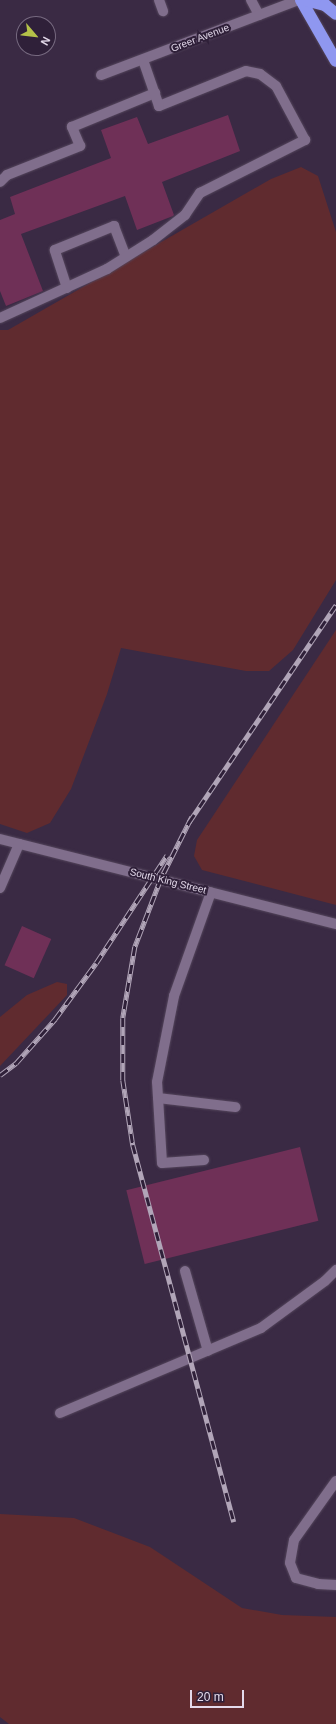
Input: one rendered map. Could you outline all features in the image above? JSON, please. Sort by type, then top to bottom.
[{"type":"highway","points":[[301,0],[336,61]]},
{"type":"highway","points":[[305,0],[325,5],[336,14]]},
{"type":"street","points":[[159,0],[163,11]]},
{"type":"street","points":[[251,0],[259,15]]},
{"type":"street","name":"Greer Avenue","points":[[101,75],[298,0]]},
{"type":"street","points":[[0,318],[107,269],[154,240],[185,215],[200,193],[305,140],[276,86],[260,74],[246,71],[159,106],[142,60]]},
{"type":"street","points":[[0,182],[7,175],[80,146],[72,127],[155,93]]},
{"type":"street","points":[[67,288],[55,250],[114,226],[126,257]]},
{"type":"street","name":"South King Street","points":[[0,839],[336,924]]},
{"type":"street","points":[[0,888],[19,844]]},
{"type":"street","points":[[204,1160],[162,1163],[157,1082],[174,996],[211,892]]},
{"type":"street","points":[[158,1098],[235,1107]]},
{"type":"street","points":[[185,1270],[208,1351]]},
{"type":"street","points":[[60,1413],[261,1328],[325,1281],[336,1270]]},
{"type":"street","points":[[336,1481],[294,1540],[290,1563],[296,1578],[318,1584],[336,1585]]},
{"type":"shaded area","points":[[301,167],[318,176],[336,232],[336,580],[293,650],[269,671],[246,671],[121,648],[107,694],[71,789],[50,823],[27,833],[0,824],[0,330],[8,330],[271,179]]},
{"type":"shaded area","points":[[336,630],[336,905],[202,870],[194,856],[197,840]]},
{"type":"shaded area","points":[[57,982],[67,984],[67,995],[0,1066],[0,1017],[27,995]]},
{"type":"shaded area","points":[[0,1514],[74,1518],[150,1547],[242,1608],[282,1615],[336,1617],[336,1724],[9,1724],[0,1717]]},
{"type":"building","points":[[228,115],[240,151],[162,182],[174,215],[173,216],[137,230],[125,196],[21,234],[43,291],[6,306],[0,291],[0,220],[15,214],[10,197],[111,158],[101,130],[137,117],[148,144]]},
{"type":"building","points":[[22,926],[51,939],[34,978],[5,965]]},
{"type":"building","points":[[300,1147],[318,1221],[145,1264],[126,1190]]},
{"type":"railway","points":[[189,822],[336,605]]},
{"type":"railway","points":[[192,817],[161,879],[135,947],[123,1018],[123,1080],[133,1145],[234,1522]]},
{"type":"railway","points":[[0,1075],[16,1063],[55,1019],[96,963],[167,855]]}]
